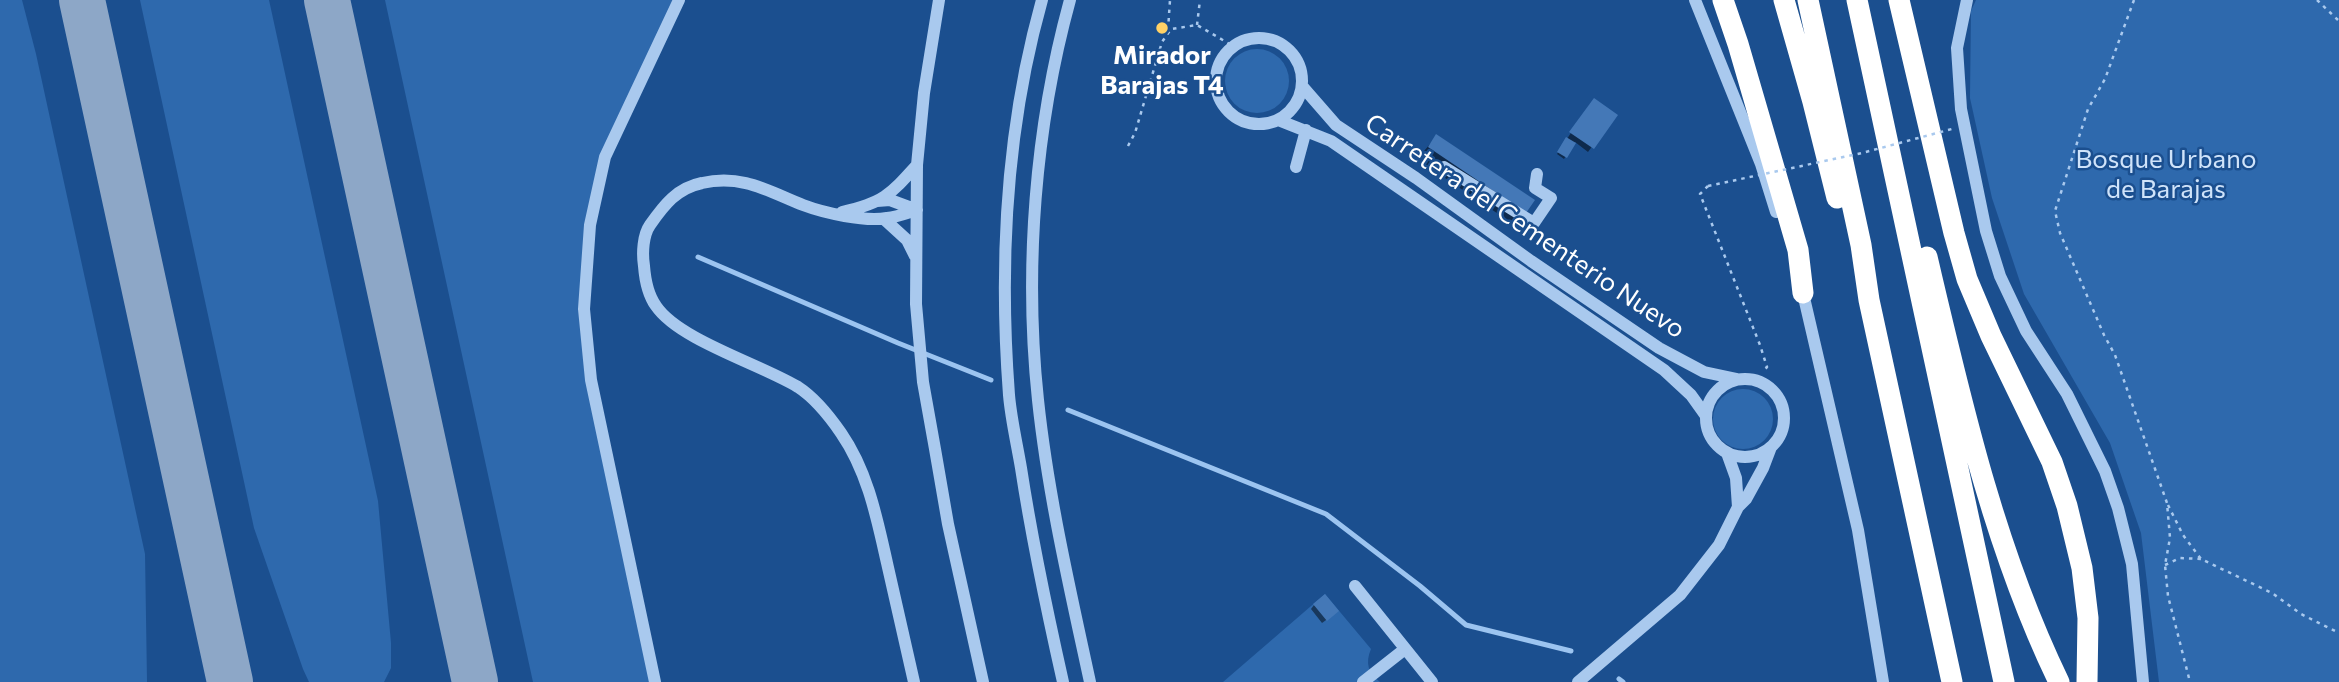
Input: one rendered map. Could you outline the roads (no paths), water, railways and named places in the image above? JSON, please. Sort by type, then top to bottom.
[{"type":"highway","points":[[1723,0],[1798,250],[1803,293]]},
{"type":"highway","points":[[1784,0],[1849,247],[1869,300]]},
{"type":"highway","points":[[1808,0],[1861,245],[1869,300],[1952,682]]},
{"type":"highway","points":[[1857,0],[2004,682]]},
{"type":"highway","points":[[1899,0],[1967,279],[1991,336],[2052,462],[2067,506],[2082,568],[2088,618],[2087,682]]},
{"type":"highway","points":[[1892,159],[1917,212],[1984,483],[2015,576],[2059,682]]},
{"type":"street","points":[[655,682],[591,380],[584,309],[590,225],[605,156],[679,0]]},
{"type":"street","points":[[939,0],[924,93],[918,165],[916,304],[923,382],[948,524],[983,682]]},
{"type":"street","points":[[1042,0],[1033,31],[1011,152],[1004,275],[1009,397],[1033,545],[1063,682]]},
{"type":"street","points":[[1070,0],[1060,34],[1039,155],[1032,276],[1040,413],[1059,537],[1090,682]]},
{"type":"street","points":[[1695,0],[1761,164],[1803,293],[1858,530],[1883,682]]},
{"type":"street","points":[[1967,0],[1957,48],[1960,97],[1986,232],[2000,276],[2026,331],[2067,394],[2110,483],[2132,564],[2143,682]]},
{"type":"street","points":[[1260,38],[1280,44],[1296,58],[1302,86],[1298,100],[1290,112],[1265,124],[1250,124],[1237,119],[1222,104],[1215,83],[1223,56],[1233,46],[1260,38]]},
{"type":"street","name":"Carretera del Cementerio Nuevo","points":[[1302,86],[1336,125],[1659,348],[1704,372],[1737,379]]},
{"type":"street","name":"Carretera del Cementerio Nuevo","points":[[1278,120],[1331,141],[1664,370],[1691,395],[1706,416]]},
{"type":"street","points":[[1296,167],[1306,131]]},
{"type":"street","points":[[832,214],[869,206],[891,192],[918,165]]},
{"type":"street","points":[[1444,167],[1534,223],[1551,198],[1535,188],[1537,174]]},
{"type":"street","points":[[914,682],[874,506],[862,472],[842,435],[800,389],[674,325],[656,306],[646,280],[643,260],[646,231],[661,209],[675,193],[700,183],[727,179],[754,184],[805,206],[832,214],[884,219],[917,210]]},
{"type":"street","points":[[876,202],[890,200],[917,210]]},
{"type":"street","points":[[884,219],[906,240],[916,259]]},
{"type":"street","points":[[1737,379],[1752,379],[1773,390],[1784,413],[1784,425],[1779,438],[1761,454],[1748,457],[1727,453],[1718,446],[1711,438],[1706,416],[1715,393],[1725,384],[1737,379]]},
{"type":"street","points":[[1578,682],[1680,595],[1719,545],[1738,507],[1746,499],[1763,468],[1771,447]]},
{"type":"street","points":[[1727,453],[1736,478],[1738,507]]},
{"type":"street","points":[[1355,586],[1432,682]]},
{"type":"street","points":[[1368,678],[1405,649]]},
{"type":"waterway","points":[[698,257],[991,380]]},
{"type":"waterway","points":[[1068,410],[1326,514],[1466,625],[1571,651]]},
{"type":"waterway","points":[[1619,679],[1623,682]]},
{"type":"place","name":"Mirador Barajas T4","points":[[1162,28]]},
{"type":"park label","name":"Bosque Urbano de Barajas","points":[[2166,174]]}]
